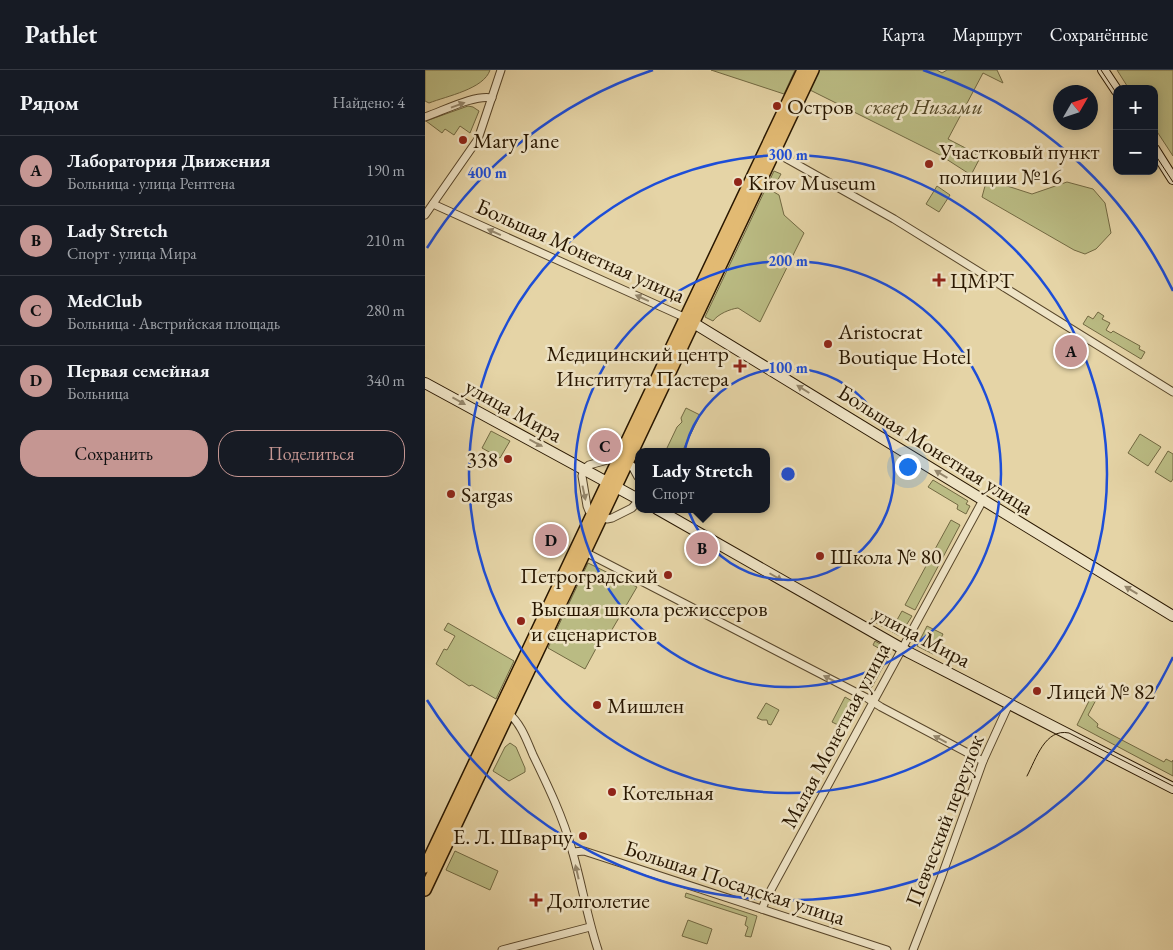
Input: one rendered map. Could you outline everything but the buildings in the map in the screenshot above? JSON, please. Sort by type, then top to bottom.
[{"type":"main road","points":[[425,867],[598,515],[770,150],[803,70]]},
{"type":"main road","points":[[770,150],[813,70]]},
{"type":"main road","points":[[425,890],[585,552],[598,515]]},
{"type":"street","points":[[425,215],[478,139],[501,70]]},
{"type":"street","points":[[1103,70],[1113,85]]},
{"type":"street","points":[[425,117],[477,98],[492,98]]},
{"type":"street","points":[[770,150],[887,215],[1173,392]]},
{"type":"street","points":[[1158,155],[1173,179]]},
{"type":"street","name":"Большая Монетная улица","points":[[433,204],[690,320],[1173,616]]},
{"type":"street","name":"улица Мира","points":[[425,383],[635,498]]},
{"type":"street","points":[[635,470],[623,462],[609,458],[594,463],[584,470],[582,476],[589,511],[612,518],[632,508],[635,504]]},
{"type":"street","name":"Малая Монетная улица","points":[[762,909],[983,500]]},
{"type":"street","name":"улица Мира","points":[[664,513],[902,648],[1173,788]]},
{"type":"street","points":[[585,552],[983,761]]},
{"type":"street","name":"Певческий переулок","points":[[913,950],[983,761],[1009,704]]},
{"type":"street","points":[[508,713],[519,725],[542,772],[562,820],[573,852],[590,926],[598,950]]},
{"type":"street","name":"Большая Посадская улица","points":[[573,852],[578,850],[584,851],[887,950]]},
{"type":"street","points":[[502,950],[590,926]]},
{"type":"green space","points":[[425,70],[490,70],[486,77],[473,87],[429,103],[425,101]]},
{"type":"green space","points":[[711,70],[795,70],[784,94]]},
{"type":"green space","name":"сквер Низами","points":[[819,70],[937,70],[942,73],[947,70],[997,70],[1003,83],[983,73],[948,139],[981,156],[971,175],[940,155],[810,90]]},
{"type":"green space","points":[[1117,70],[1173,70],[1173,156],[1158,133],[1158,85],[1126,85]]},
{"type":"green space","points":[[468,106],[479,111],[470,133],[460,126],[454,135],[445,129],[442,133],[426,121]]},
{"type":"green space","points":[[774,171],[781,174],[772,191],[779,195],[784,215],[804,233],[760,322],[738,308],[724,312],[713,321],[705,317]]},
{"type":"green space","points":[[1067,182],[1093,189],[1105,203],[1111,233],[1096,249],[1085,254],[1074,250],[982,197],[985,186],[998,183],[1032,194]]},
{"type":"green space","points":[[937,186],[950,195],[939,212],[926,204]]},
{"type":"green space","points":[[1098,312],[1104,316],[1102,319],[1110,323],[1106,330],[1111,333],[1113,331],[1140,346],[1139,349],[1145,352],[1141,359],[1083,324],[1088,316],[1093,319]]},
{"type":"green space","points":[[477,387],[486,392],[485,395],[505,402],[498,409],[473,396]]},
{"type":"green space","points":[[686,408],[700,415],[684,448],[667,448],[677,427],[682,422],[681,418]]},
{"type":"green space","points":[[491,431],[510,441],[500,458],[482,448]]},
{"type":"green space","points":[[1140,434],[1161,447],[1148,466],[1128,453]]},
{"type":"green space","points":[[1168,451],[1173,454],[1173,479],[1171,482],[1155,472]]},
{"type":"green space","points":[[933,480],[968,501],[966,504],[970,506],[966,514],[957,509],[958,505],[928,487]]},
{"type":"green space","points":[[951,520],[960,525],[915,610],[905,605],[932,551],[934,551]]},
{"type":"green space","points":[[588,563],[637,587],[610,633],[606,630],[585,669],[548,648]]},
{"type":"green space","points":[[902,611],[912,616],[900,635],[871,620],[872,618],[893,627]]},
{"type":"green space","points":[[448,623],[514,661],[496,699],[472,685],[469,686],[436,664],[444,649],[447,650],[455,636],[444,630]]},
{"type":"green space","points":[[927,626],[943,634],[933,654],[917,646]]},
{"type":"green space","points":[[875,641],[887,648],[890,654],[872,687],[869,689],[863,686],[882,650],[873,645]]},
{"type":"green space","points":[[1092,695],[1097,698],[1088,715],[1098,724],[1097,727],[1164,762],[1166,759],[1172,762],[1173,760],[1173,776],[1077,725]]},
{"type":"green space","points":[[845,697],[861,706],[848,730],[832,722]]},
{"type":"green space","points":[[766,703],[779,710],[771,725],[768,724],[767,720],[757,718]]},
{"type":"green space","points":[[510,743],[516,747],[525,772],[509,781],[493,771],[505,747]]},
{"type":"green space","points":[[455,851],[498,871],[490,890],[446,870]]},
{"type":"green space","points":[[686,893],[757,916],[751,937],[745,936],[748,927],[745,925],[747,917],[685,897]]},
{"type":"green space","points":[[688,920],[712,929],[707,944],[682,936]]},
{"type":"tram line","points":[[1101,70],[1113,88]]},
{"type":"tram line","points":[[1158,159],[1173,182]]},
{"type":"tram line","points":[[1027,776],[1042,746],[1054,735],[1069,733],[1173,786]]},
{"type":"place","name":"Остров","points":[[777,106]]},
{"type":"place","name":"Mary Jane","points":[[463,140]]},
{"type":"place","name":"Участковый пункт полиции №16","points":[[929,164]]},
{"type":"place","name":"Kirov Museum","points":[[738,182]]},
{"type":"place","name":"ЦМРТ","points":[[939,280]]},
{"type":"place","name":"Aristocrat Boutique Hotel","points":[[828,344]]},
{"type":"place","name":"Лаборатория Движения","points":[[1071,351]]},
{"type":"place","name":"Медицинский центр Института Пастера","points":[[740,366]]},
{"type":"place","name":"MedClub","points":[[605,446]]},
{"type":"place","name":"338","points":[[508,459]]},
{"type":"place","name":"Sargas","points":[[451,494]]},
{"type":"place","name":"Первая семейная","points":[[551,540]]},
{"type":"place","name":"Lady Stretch","points":[[702,548]]},
{"type":"place","name":"Школа № 80","points":[[820,556]]},
{"type":"place","name":"Петроградский","points":[[668,575]]},
{"type":"place","name":"Высшая школа режиссеров и сценаристов","points":[[521,621]]},
{"type":"place","name":"Лицей № 82","points":[[1037,691]]},
{"type":"place","name":"Мишлен","points":[[597,705]]},
{"type":"place","name":"Котельная","points":[[612,792]]},
{"type":"place","name":"Е. Л. Шварцу","points":[[583,836]]},
{"type":"place","name":"Долголетие","points":[[536,900]]}]
